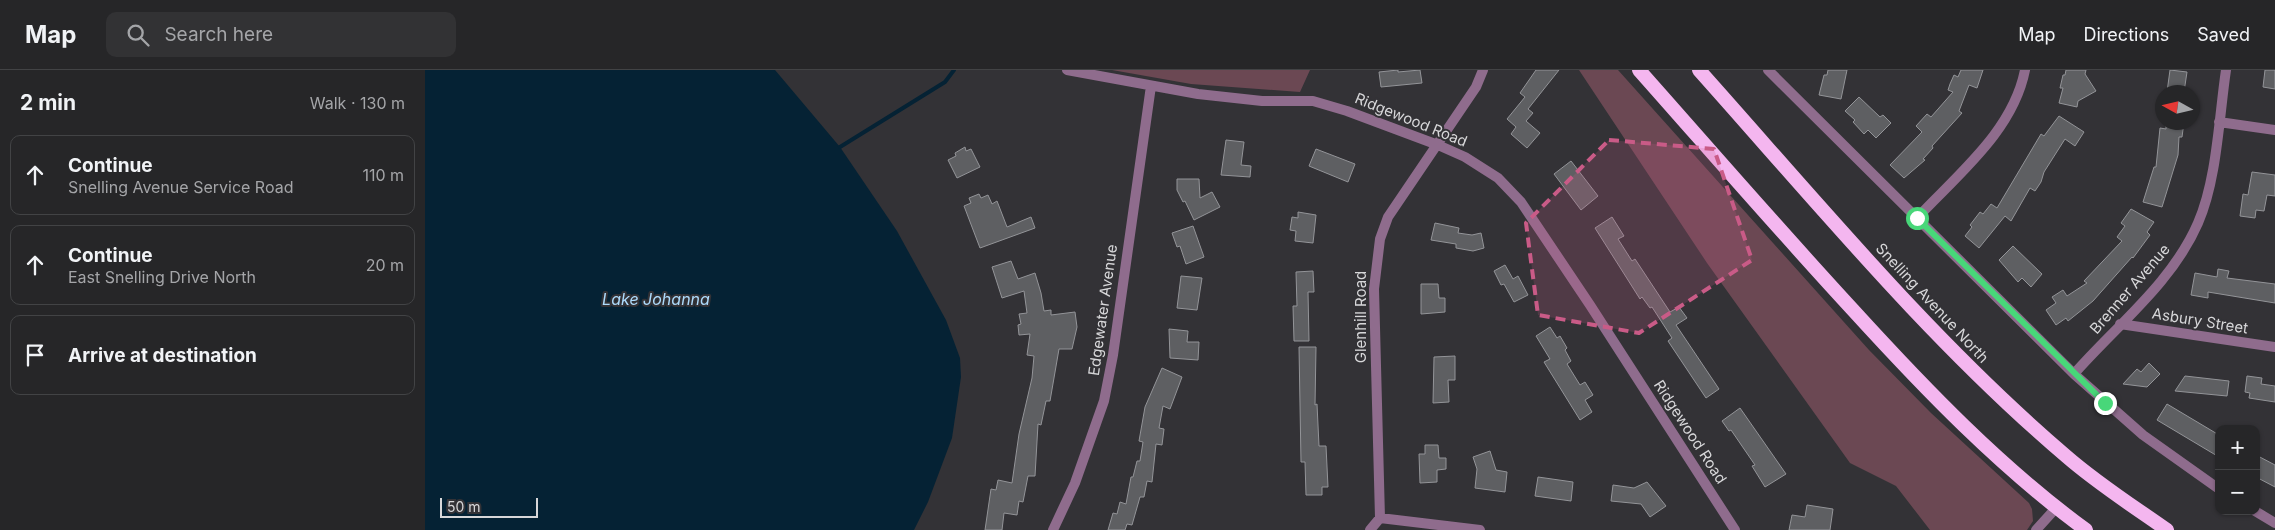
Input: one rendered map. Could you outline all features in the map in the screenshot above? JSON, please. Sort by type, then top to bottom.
[{"type":"highway","points":[[1639,70],[1826,281],[1899,359],[1988,447],[2056,508],[2086,530]]},
{"type":"highway","name":"Snelling Avenue North","points":[[1699,70],[1889,283],[1959,357],[2067,457],[2109,492],[2167,530]]},
{"type":"street","name":"Ridgewood Road","points":[[1067,70],[1198,94],[1252,100],[1313,101],[1347,111],[1438,145],[1465,157],[1498,178],[1521,202],[1591,305],[1735,530]]},
{"type":"street","name":"Glenhill Road","points":[[1381,518],[1374,289],[1380,239],[1389,217],[1476,87],[1483,70]]},
{"type":"street","points":[[1768,70],[2074,374],[2143,435],[2215,485]]},
{"type":"street","points":[[1917,218],[1989,142],[2005,121],[2015,102],[2025,70]]},
{"type":"street","name":"Brenner Avenue","points":[[2074,374],[2175,265],[2191,237],[2207,198],[2226,70]]},
{"type":"street","name":"Edgewater Avenue","points":[[1053,530],[1075,483],[1104,401],[1113,355],[1151,86]]},
{"type":"street","points":[[2219,122],[2275,130]]},
{"type":"street","name":"Asbury Street","points":[[2121,324],[2275,347]]},
{"type":"street","points":[[2036,530],[2056,508]]},
{"type":"street","points":[[2260,514],[2275,523]]},
{"type":"street","points":[[1370,530],[1381,518],[1480,530]]},
{"type":"highlighted area","points":[[1609,140],[1714,149],[1752,260],[1639,333],[1538,315],[1526,223]]},
{"type":"shaded area","points":[[1112,70],[1310,70],[1300,92],[1191,84]]},
{"type":"shaded area","points":[[1579,70],[1618,70],[1869,350],[1931,413],[2029,503],[2032,509],[2033,521],[2027,530],[1930,530],[1896,486],[1850,463],[1707,263]]},
{"type":"water","name":"Lake Johanna","points":[[425,70],[775,70],[840,147],[897,231],[946,320],[960,358],[961,377],[952,438],[928,502],[914,530],[425,530]]},
{"type":"building","points":[[1398,70],[1398,72],[1420,70],[1422,83],[1381,87],[1379,72]]},
{"type":"building","points":[[1536,70],[1559,70],[1528,109],[1533,113],[1526,121],[1540,133],[1527,148],[1511,134],[1516,127],[1507,119],[1525,97],[1520,93]]},
{"type":"building","points":[[1828,70],[1847,70],[1841,99],[1819,95],[1824,75],[1827,75]]},
{"type":"building","points":[[1961,70],[1983,70],[1977,88],[1969,85],[1959,111],[1962,113],[1932,146],[1933,148],[1923,159],[1925,160],[1904,178],[1890,165],[1922,132],[1916,126],[1927,114],[1931,117],[1953,92],[1948,90],[1950,84],[1954,75],[1958,77]]},
{"type":"building","points":[[2066,70],[2086,70],[2085,74],[2096,91],[2078,101],[2077,107],[2059,103],[2063,88],[2060,88]]},
{"type":"building","points":[[2170,70],[2187,72],[2185,85],[2168,85]]},
{"type":"building","points":[[2265,70],[2275,70],[2275,89],[2263,87]]},
{"type":"building","points":[[1859,97],[1880,117],[1883,115],[1891,123],[1876,138],[1868,130],[1864,134],[1853,122],[1855,120],[1845,111]]},
{"type":"building","points":[[2059,116],[2084,132],[2075,146],[2065,139],[2044,172],[2041,182],[2035,191],[2030,188],[2011,221],[2005,216],[1979,248],[1965,236],[1972,227],[1970,225],[1980,212],[1983,214],[1991,204],[1997,208],[2041,134],[2044,136]]},
{"type":"building","points":[[2160,130],[2183,130],[2182,137],[2179,137],[2178,155],[2162,207],[2143,202],[2154,167],[2156,167]]},
{"type":"building","points":[[1226,140],[1244,142],[1241,165],[1251,166],[1250,177],[1221,175]]},
{"type":"building","points":[[965,147],[966,151],[971,149],[980,167],[957,178],[948,160],[956,156],[955,153]]},
{"type":"building","points":[[1316,149],[1355,164],[1348,182],[1309,166]]},
{"type":"building","points":[[1571,161],[1598,196],[1581,210],[1554,174]]},
{"type":"building","points":[[2252,172],[2275,175],[2275,196],[2267,195],[2264,211],[2256,210],[2255,218],[2240,216],[2243,194],[2248,195]]},
{"type":"building","points":[[1177,179],[1199,179],[1200,198],[1212,192],[1220,207],[1194,220],[1185,201],[1183,202],[1177,190]]},
{"type":"building","points":[[979,194],[981,198],[988,195],[992,204],[997,201],[1007,227],[1031,217],[1035,228],[980,248],[964,206],[971,203],[969,198]]},
{"type":"building","points":[[2131,209],[2154,222],[2147,232],[2150,235],[2133,258],[2093,301],[2068,321],[2066,318],[2056,325],[2046,310],[2056,303],[2052,297],[2063,290],[2067,296],[2087,283],[2084,281],[2122,241],[2117,237],[2125,226],[2121,223]]},
{"type":"building","points":[[1298,212],[1316,215],[1313,243],[1295,241],[1296,231],[1290,230],[1292,217],[1298,218]]},
{"type":"building","points":[[1612,217],[1624,236],[1618,239],[1632,261],[1635,259],[1670,312],[1679,307],[1687,318],[1676,325],[1719,389],[1706,398],[1668,341],[1672,338],[1652,307],[1650,308],[1642,297],[1640,299],[1595,228]]},
{"type":"building","points":[[1435,223],[1459,228],[1458,233],[1472,235],[1481,233],[1484,248],[1473,251],[1456,248],[1456,244],[1431,240]]},
{"type":"building","points":[[1193,226],[1204,257],[1186,264],[1180,246],[1177,247],[1172,233]]},
{"type":"building","points":[[2013,246],[2042,274],[2031,287],[2022,278],[2018,282],[1999,260]]},
{"type":"building","points":[[1011,261],[1018,279],[1035,273],[1044,311],[1051,310],[1051,315],[1075,312],[1077,327],[1072,349],[1059,349],[1050,401],[1046,401],[1041,425],[1038,424],[1035,476],[1028,476],[1023,502],[1019,501],[1017,515],[1004,513],[1002,530],[985,530],[991,489],[996,490],[998,480],[1012,483],[1019,434],[1032,378],[1034,356],[1027,355],[1030,334],[1019,335],[1018,325],[1021,324],[1019,314],[1027,313],[1024,291],[1002,298],[992,267]]},
{"type":"building","points":[[1505,265],[1513,279],[1518,276],[1528,295],[1514,302],[1504,284],[1501,285],[1494,271]]},
{"type":"building","points":[[2218,269],[2229,271],[2227,278],[2275,284],[2275,303],[2208,292],[2208,298],[2191,295],[2195,273],[2217,277]]},
{"type":"building","points":[[1313,271],[1314,292],[1308,292],[1309,341],[1294,341],[1293,306],[1297,306],[1296,272]]},
{"type":"building","points":[[1181,276],[1202,278],[1197,310],[1177,308]]},
{"type":"building","points":[[1421,284],[1438,284],[1439,298],[1445,298],[1445,312],[1421,314]]},
{"type":"building","points":[[1550,327],[1557,338],[1560,336],[1567,348],[1565,350],[1571,361],[1567,364],[1580,385],[1585,382],[1593,395],[1585,400],[1592,412],[1580,420],[1544,362],[1550,359],[1536,336]]},
{"type":"building","points":[[1169,329],[1188,331],[1187,342],[1199,342],[1198,360],[1170,358]]},
{"type":"building","points":[[1299,347],[1316,347],[1315,405],[1317,404],[1319,446],[1326,446],[1328,487],[1322,487],[1322,495],[1306,495],[1305,462],[1301,462]]},
{"type":"building","points":[[1455,356],[1455,380],[1448,380],[1449,402],[1433,403],[1434,357]]},
{"type":"building","points":[[2149,363],[2160,374],[2147,387],[2123,384],[2137,369],[2141,372]]},
{"type":"building","points":[[1162,368],[1182,377],[1170,409],[1163,406],[1159,428],[1164,429],[1162,445],[1156,444],[1152,482],[1147,481],[1144,497],[1140,497],[1132,525],[1127,524],[1125,530],[1108,530],[1113,513],[1117,514],[1120,502],[1126,504],[1131,477],[1133,477],[1137,461],[1140,461],[1143,442],[1139,441],[1145,407]]},
{"type":"building","points":[[2185,376],[2229,381],[2227,396],[2175,391]]},
{"type":"building","points":[[2247,376],[2262,378],[2261,384],[2275,386],[2275,402],[2249,398],[2250,393],[2245,392]]},
{"type":"building","points":[[2167,404],[2215,433],[2215,455],[2157,420]]},
{"type":"building","points":[[1740,408],[1786,474],[1765,487],[1752,466],[1755,465],[1731,430],[1729,431],[1722,421]]},
{"type":"building","points":[[1425,445],[1438,445],[1439,458],[1446,458],[1446,469],[1437,470],[1437,482],[1420,483],[1419,454],[1425,454]]},
{"type":"building","points":[[1490,451],[1496,470],[1507,472],[1505,492],[1475,488],[1477,469],[1473,457]]},
{"type":"building","points":[[2260,457],[2275,465],[2275,487],[2260,479]]},
{"type":"building","points":[[1538,477],[1573,482],[1571,501],[1535,496]]},
{"type":"building","points":[[1647,482],[1666,506],[1650,517],[1641,504],[1611,501],[1613,485],[1634,488]]},
{"type":"building","points":[[1807,505],[1833,509],[1830,530],[1789,530],[1792,515],[1805,517]]},
{"type":"waterway","points":[[840,147],[945,82],[954,70]]},
{"type":"route","points":[[1917,218],[2105,403]]}]
